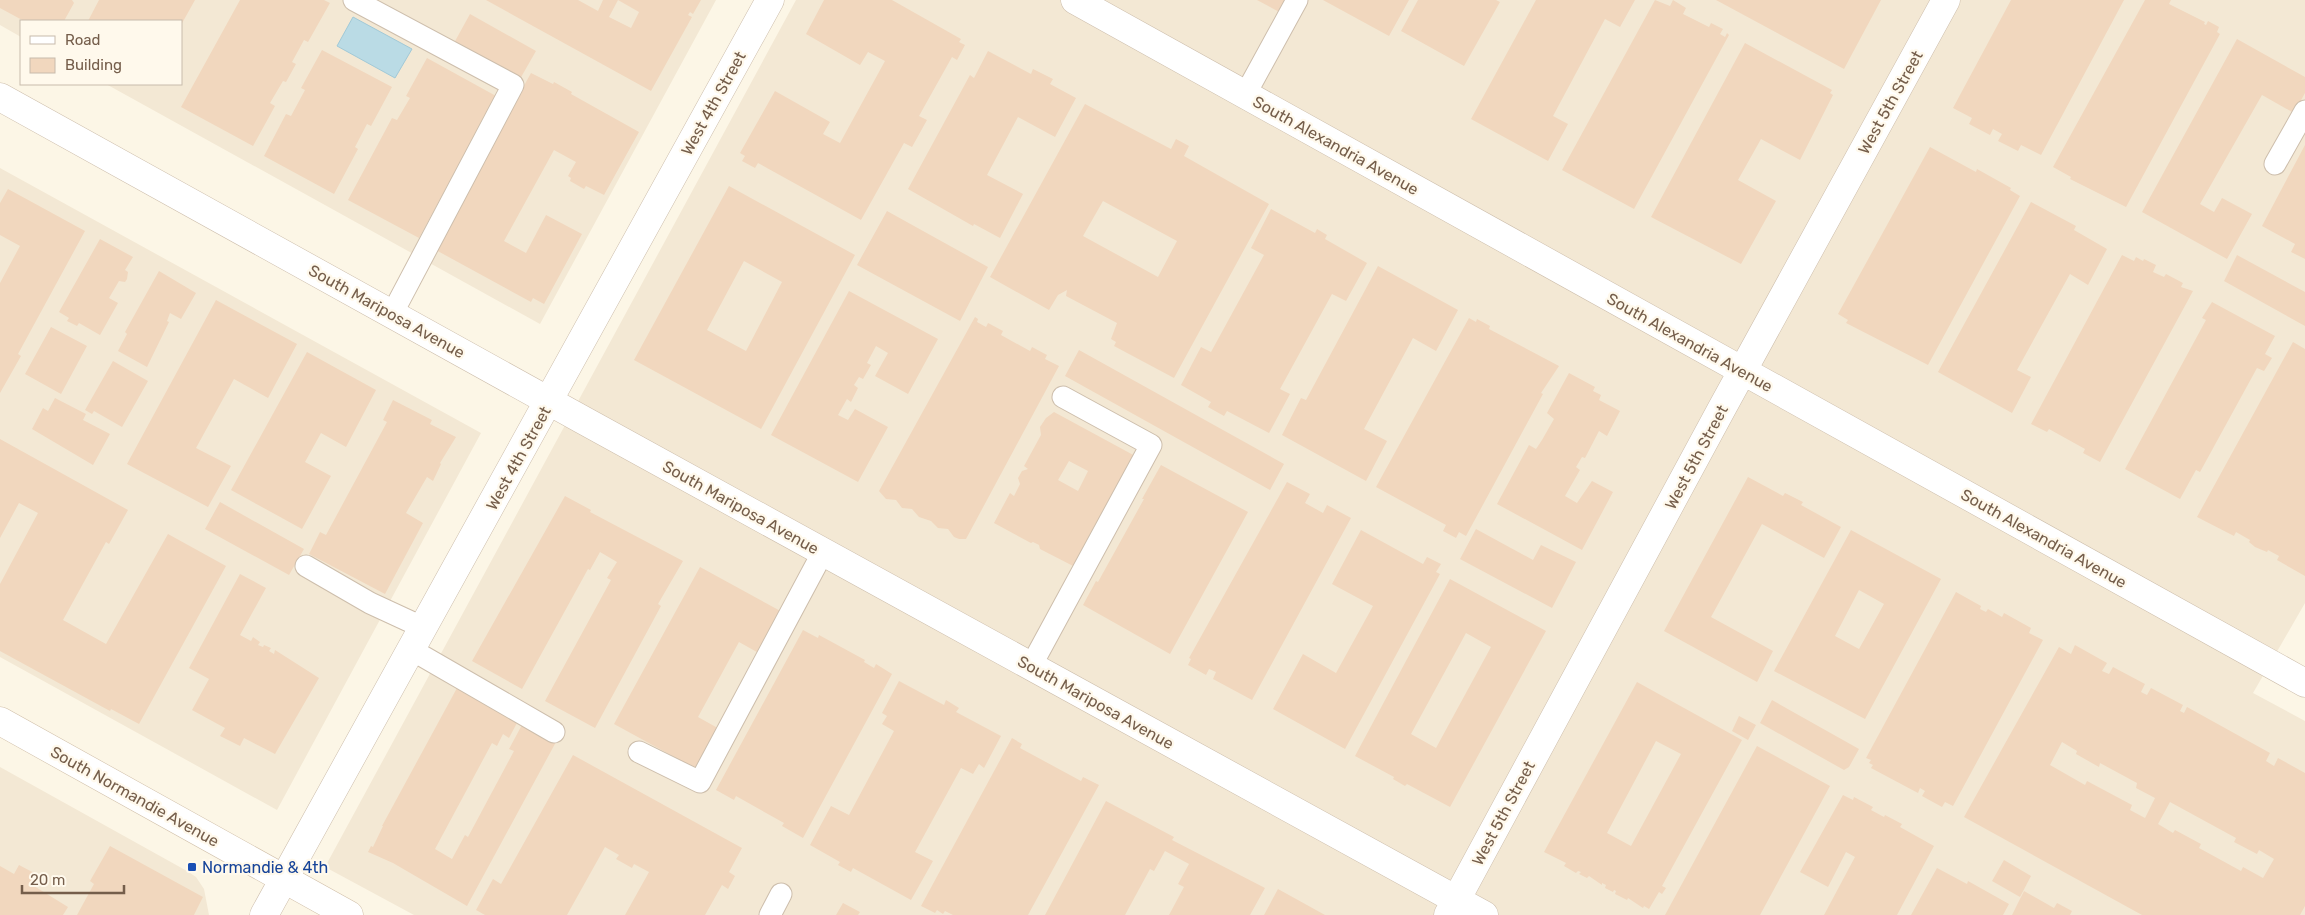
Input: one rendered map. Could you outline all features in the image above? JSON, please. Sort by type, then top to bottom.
[{"type":"street","name":"West 4th Street","points":[[264,915],[770,0]]},
{"type":"street","name":"South Alexandria Avenue","points":[[1076,0],[2305,683]]},
{"type":"street","name":"West 5th Street","points":[[1452,907],[1742,371],[1946,0]]},
{"type":"street","name":"South Mariposa Avenue","points":[[0,97],[1032,666],[1452,907],[1484,915]]},
{"type":"street","name":"South Normandie Avenue","points":[[0,721],[349,915]]},
{"type":"lane","points":[[354,0],[512,86],[392,314]]},
{"type":"lane","points":[[1245,95],[1297,0]]},
{"type":"lane","points":[[2276,164],[2305,112]]},
{"type":"lane","points":[[1032,666],[1151,445],[1063,397]]},
{"type":"lane","points":[[640,752],[700,782],[823,552]]},
{"type":"lane","points":[[306,566],[370,603],[418,639],[554,732]]},
{"type":"lane","points":[[770,915],[781,894]]},
{"type":"shaded area","points":[[0,0],[716,0],[540,324],[108,85],[182,85],[182,20],[20,20],[20,36],[0,25]]},
{"type":"shaded area","points":[[796,0],[2305,0],[2305,603],[2253,693],[2305,721],[2305,915],[414,915],[325,867]]},
{"type":"shaded area","points":[[0,168],[481,433],[277,810],[0,657]]},
{"type":"shaded area","points":[[0,767],[196,877],[204,889],[209,915],[0,915]]},
{"type":"water","points":[[353,17],[412,49],[395,78],[337,46]]},
{"type":"building","points":[[0,0],[72,0],[74,3],[65,20],[22,20],[0,8]]},
{"type":"building","points":[[99,0],[195,0],[182,23],[182,20],[89,20]]},
{"type":"building","points":[[240,0],[324,0],[330,3],[308,42],[304,40],[292,62],[296,64],[286,82],[283,81],[270,103],[275,106],[253,146],[181,107]]},
{"type":"building","points":[[486,0],[578,0],[598,11],[603,0],[618,0],[701,0],[693,14],[690,12],[688,15],[692,17],[651,91]],"holes":[[[618,0],[639,12],[631,28],[609,17]]]},
{"type":"building","points":[[824,0],[892,0],[961,39],[959,42],[965,45],[957,60],[952,57],[919,116],[927,120],[912,147],[904,143],[861,220],[758,163],[755,168],[742,161],[745,156],[740,153],[775,91],[830,122],[823,134],[840,143],[885,61],[868,52],[860,65],[806,34]]},
{"type":"building","points":[[1257,0],[1290,0],[1283,14]]},
{"type":"building","points":[[1323,0],[1409,0],[1389,36]]},
{"type":"building","points":[[1418,0],[1496,0],[1500,2],[1464,66],[1401,31]]},
{"type":"building","points":[[1536,0],[1635,0],[1620,27],[1605,19],[1553,116],[1568,124],[1548,161],[1471,119]]},
{"type":"building","points":[[1655,0],[1670,6],[1673,0],[1686,8],[1683,14],[1709,27],[1711,23],[1723,29],[1720,34],[1725,37],[1727,33],[1729,35],[1634,209],[1562,170]]},
{"type":"building","points":[[1716,0],[1881,0],[1844,69]]},
{"type":"building","points":[[2011,0],[2124,0],[2041,155],[2021,145],[2018,151],[1998,141],[2002,134],[1993,129],[1990,135],[1969,124],[1972,118],[1953,108]]},
{"type":"building","points":[[2145,0],[2171,0],[2169,4],[2205,22],[2204,24],[2206,25],[2208,21],[2219,27],[2217,32],[2220,34],[2126,207],[2070,179],[2071,177],[2053,167]]},
{"type":"building","points":[[470,14],[536,51],[520,79],[454,43]]},
{"type":"building","points":[[2237,39],[2305,77],[2305,93],[2294,113],[2262,95],[2200,204],[2214,212],[2222,198],[2252,214],[2227,259],[2142,212]]},
{"type":"building","points":[[1745,43],[1832,90],[1830,93],[1833,95],[1800,160],[1761,139],[1738,180],[1776,201],[1741,264],[1651,217]]},
{"type":"building","points":[[322,50],[392,87],[371,126],[367,124],[355,147],[358,149],[334,194],[264,156],[286,114],[291,116],[305,90],[301,88]]},
{"type":"building","points":[[988,51],[1031,74],[1033,69],[1053,79],[1050,84],[1076,98],[1055,137],[1018,117],[987,175],[1023,194],[1000,238],[974,224],[973,226],[908,189],[970,75],[974,78]]},
{"type":"building","points":[[427,58],[496,96],[419,238],[348,200],[392,118],[397,120],[410,98],[406,96]]},
{"type":"building","points":[[531,73],[553,84],[554,82],[572,92],[571,94],[639,132],[604,195],[586,186],[584,189],[570,181],[571,178],[568,176],[576,162],[554,150],[504,241],[526,253],[546,215],[582,234],[544,304],[533,298],[531,302],[434,249]]},
{"type":"building","points":[[1085,104],[1171,149],[1176,139],[1189,146],[1184,156],[1269,204],[1174,378],[1114,346],[1116,342],[1111,339],[1117,323],[1066,296],[1067,290],[1058,295],[1049,310],[990,277]],"holes":[[[1103,201],[1177,241],[1158,277],[1083,236]]]},
{"type":"building","points":[[2305,145],[2305,259],[2291,252],[2295,244],[2262,226]]},
{"type":"building","points":[[1930,147],[1976,172],[1977,169],[2011,188],[2010,190],[2020,196],[1928,365],[1846,323],[1848,320],[1838,314]]},
{"type":"building","points":[[729,186],[855,255],[761,429],[634,360]],"holes":[[[744,261],[782,282],[746,351],[707,330]]]},
{"type":"building","points":[[8,189],[85,231],[18,354],[21,356],[0,393],[0,283],[20,246],[0,235],[0,203]]},
{"type":"building","points":[[2031,202],[2076,226],[2074,230],[2107,249],[2088,285],[2070,274],[2017,370],[2031,377],[2012,413],[1938,372]]},
{"type":"building","points":[[1271,209],[1315,233],[1317,229],[1327,235],[1325,239],[1367,263],[1346,301],[1332,294],[1280,389],[1290,394],[1269,433],[1227,411],[1224,416],[1208,407],[1211,402],[1181,385],[1201,347],[1211,352],[1264,255],[1251,248]]},
{"type":"building","points":[[887,211],[988,267],[960,321],[857,265]]},
{"type":"building","points":[[100,239],[133,257],[125,270],[128,272],[127,279],[125,282],[119,281],[109,298],[118,303],[100,335],[79,323],[77,326],[67,321],[69,318],[59,312]]},
{"type":"building","points":[[2122,255],[2134,261],[2136,257],[2143,261],[2144,259],[2156,265],[2153,272],[2164,277],[2166,274],[2183,283],[2181,287],[2193,291],[2100,462],[2083,453],[2085,449],[2049,429],[2047,432],[2031,424]]},
{"type":"building","points":[[2237,255],[2305,292],[2305,326],[2224,281]]},
{"type":"building","points":[[1378,266],[1458,310],[1436,351],[1413,338],[1364,429],[1387,441],[1366,481],[1282,435],[1301,398],[1306,400]]},
{"type":"building","points":[[159,271],[196,293],[181,319],[170,313],[167,321],[169,322],[147,367],[118,351],[127,334],[125,332]]},
{"type":"building","points":[[849,291],[938,339],[908,394],[875,376],[888,353],[876,346],[867,363],[871,365],[863,379],[859,377],[854,385],[858,388],[851,402],[847,399],[838,415],[848,420],[855,409],[888,427],[858,482],[771,435]]},
{"type":"building","points":[[216,300],[297,344],[268,398],[234,379],[196,448],[231,466],[208,507],[127,464]]},
{"type":"building","points":[[2212,302],[2275,336],[2265,354],[2272,358],[2264,371],[2257,368],[2200,472],[2196,470],[2180,499],[2125,469],[2206,320],[2202,318]]},
{"type":"building","points":[[975,317],[978,319],[977,322],[986,327],[988,323],[1003,331],[1001,335],[1030,351],[1032,347],[1047,355],[1045,359],[1059,366],[966,539],[959,539],[954,537],[948,529],[938,528],[931,521],[919,517],[912,509],[902,508],[896,500],[886,499],[879,491]]},
{"type":"building","points":[[1469,318],[1476,322],[1477,319],[1490,326],[1489,329],[1559,366],[1541,393],[1543,394],[1466,536],[1459,532],[1456,538],[1443,531],[1446,525],[1376,487]]},
{"type":"building","points":[[51,327],[87,346],[61,394],[25,374]]},
{"type":"building","points":[[2293,342],[2305,349],[2305,576],[2277,560],[2279,556],[2268,550],[2267,552],[2255,547],[2249,542],[2250,540],[2236,532],[2234,536],[2197,517]]},
{"type":"building","points":[[1079,350],[1284,464],[1270,490],[1065,376]]},
{"type":"building","points":[[307,352],[376,390],[346,447],[321,433],[305,462],[331,476],[302,529],[231,490]]},
{"type":"building","points":[[113,361],[148,381],[122,427],[94,411],[92,414],[85,410]]},
{"type":"building","points":[[1569,373],[1595,387],[1593,391],[1601,395],[1599,400],[1620,411],[1607,436],[1599,431],[1585,458],[1582,457],[1576,467],[1580,470],[1565,496],[1577,503],[1592,481],[1613,492],[1582,550],[1497,504],[1529,445],[1536,449],[1554,419],[1547,413]]},
{"type":"building","points":[[55,398],[86,414],[83,420],[110,434],[93,465],[32,429],[43,408],[48,411]]},
{"type":"building","points":[[393,400],[432,420],[430,424],[456,437],[440,463],[433,481],[427,477],[406,513],[423,523],[385,594],[309,554],[320,532],[326,535],[387,422],[383,420]]},
{"type":"building","points":[[1054,412],[1137,457],[1107,512],[1103,511],[1105,516],[1101,523],[1095,525],[1089,537],[1093,540],[1077,568],[1040,549],[1039,545],[1031,543],[994,523],[1010,493],[1014,496],[1020,484],[1018,478],[1022,471],[1028,469],[1024,466],[1041,435],[1040,427],[1046,418]],"holes":[[[1069,461],[1088,471],[1078,491],[1058,480]]]},
{"type":"building","points":[[0,439],[128,510],[109,544],[106,542],[63,620],[106,644],[168,534],[226,566],[139,724],[111,709],[110,711],[0,651],[0,584],[38,513],[19,503],[0,538]]},
{"type":"building","points":[[1161,465],[1248,512],[1170,654],[1083,605],[1096,581],[1098,582]]},
{"type":"building","points":[[1748,477],[1783,496],[1785,493],[1803,502],[1801,505],[1841,527],[1824,558],[1762,524],[1711,617],[1773,651],[1757,682],[1664,631]]},
{"type":"building","points":[[1287,482],[1310,494],[1305,503],[1323,513],[1327,505],[1351,518],[1252,700],[1213,679],[1216,672],[1209,669],[1206,675],[1188,665],[1191,659],[1189,658]]},
{"type":"building","points":[[565,496],[591,510],[590,512],[683,561],[658,604],[661,606],[595,728],[545,701],[611,580],[607,578],[617,562],[600,552],[590,570],[588,569],[522,689],[472,661]]},
{"type":"building","points":[[220,502],[304,549],[289,575],[205,529]]},
{"type":"building","points":[[1476,529],[1533,560],[1541,545],[1576,562],[1552,608],[1460,559]]},
{"type":"building","points":[[1361,530],[1423,564],[1427,557],[1441,564],[1436,572],[1440,574],[1345,749],[1273,709],[1303,654],[1336,673],[1373,606],[1332,584]]},
{"type":"building","points":[[1851,530],[1941,579],[1865,719],[1774,671]],"holes":[[[1859,590],[1884,604],[1859,649],[1835,636]]]},
{"type":"building","points":[[700,567],[786,614],[764,656],[739,642],[698,717],[723,731],[700,771],[614,724]]},
{"type":"building","points":[[240,574],[266,588],[240,635],[251,641],[253,637],[260,642],[258,645],[271,648],[269,651],[274,654],[275,650],[319,678],[275,754],[244,738],[240,746],[220,736],[225,728],[192,710],[209,679],[189,668]]},
{"type":"building","points":[[1450,579],[1546,631],[1450,807],[1407,784],[1405,786],[1393,779],[1394,777],[1355,756]],"holes":[[[1466,633],[1491,647],[1436,748],[1411,734]]]},
{"type":"building","points":[[1956,592],[1981,606],[1980,609],[1986,612],[1988,609],[2002,617],[2004,613],[2031,628],[2029,633],[2043,640],[1953,806],[1945,802],[1942,807],[1922,796],[1925,791],[1920,788],[1918,793],[1871,768],[1873,765],[1869,763],[1871,760],[1866,758]]},
{"type":"building","points":[[803,630],[818,638],[819,635],[865,660],[864,662],[874,668],[876,664],[892,674],[803,838],[782,826],[784,823],[736,796],[734,800],[716,790]]},
{"type":"building","points":[[2075,645],[2107,663],[2102,671],[2109,674],[2113,667],[2145,684],[2141,692],[2147,695],[2151,688],[2183,705],[2180,711],[2184,713],[2187,707],[2270,753],[2266,761],[2274,766],[2278,758],[2305,773],[2305,906],[2300,915],[2142,915],[1964,817],[2059,647],[2071,654]],"holes":[[[2062,742],[2077,751],[2076,754],[2099,767],[2100,763],[2137,783],[2136,788],[2155,798],[2145,818],[2130,810],[2132,805],[2087,781],[2085,785],[2050,765]],[[2170,802],[2236,838],[2234,842],[2257,854],[2259,850],[2274,859],[2263,878],[2243,867],[2241,871],[2199,848],[2201,844],[2175,830],[2173,833],[2158,824]]]},
{"type":"building","points":[[899,681],[944,705],[946,700],[959,708],[956,712],[1001,736],[984,768],[979,764],[973,774],[961,768],[915,852],[933,861],[911,900],[853,868],[851,872],[838,865],[840,862],[810,845],[831,806],[849,815],[894,731],[882,724],[887,716],[882,713]]},
{"type":"building","points":[[1637,682],[1742,740],[1662,886],[1666,888],[1662,894],[1659,892],[1649,909],[1644,906],[1643,908],[1628,898],[1627,900],[1615,894],[1616,891],[1614,890],[1613,892],[1605,888],[1606,885],[1602,883],[1602,885],[1589,876],[1587,878],[1579,874],[1581,872],[1578,871],[1576,873],[1564,866],[1566,863],[1544,852]],"holes":[[[1656,741],[1681,754],[1631,846],[1607,833]]]},
{"type":"building","points":[[457,688],[518,721],[509,738],[503,734],[497,746],[492,743],[435,849],[452,859],[465,835],[468,837],[514,751],[509,749],[523,723],[556,742],[467,906],[393,863],[368,852],[371,846],[373,847],[382,826]]},
{"type":"building","points":[[1772,700],[1859,749],[1849,767],[1844,770],[1760,723]]},
{"type":"building","points":[[1739,716],[1756,725],[1748,740],[1732,731]]},
{"type":"building","points":[[1012,738],[1022,744],[1020,748],[1081,781],[1083,777],[1099,785],[1028,915],[953,915],[945,911],[943,914],[937,910],[935,913],[921,906]]},
{"type":"building","points":[[1757,746],[1830,786],[1760,915],[1665,915]]},
{"type":"building","points":[[573,755],[742,848],[729,872],[735,876],[728,889],[722,885],[705,915],[625,915],[649,872],[634,864],[632,868],[616,859],[619,855],[605,847],[567,915],[485,915],[476,910],[493,879],[501,884]]},
{"type":"building","points":[[1843,795],[1853,800],[1854,797],[1873,807],[1871,810],[1902,824],[1900,827],[1934,846],[1897,915],[1824,915],[1855,857],[1846,852],[1828,887],[1800,872]]},
{"type":"building","points":[[1106,801],[1174,837],[1172,840],[1265,888],[1250,915],[1169,915],[1184,887],[1178,884],[1189,864],[1165,851],[1154,871],[1150,869],[1125,915],[1045,915]]},
{"type":"building","points":[[110,846],[203,897],[194,915],[77,915],[94,884],[90,881]]},
{"type":"building","points":[[2004,860],[2031,876],[2020,897],[1992,881]]},
{"type":"building","points":[[19,865],[40,876],[34,886],[68,907],[63,915],[0,915],[0,866],[14,874]]},
{"type":"building","points":[[1937,868],[1967,884],[1968,881],[2009,904],[2003,915],[1911,915]]},
{"type":"building","points":[[1278,889],[1325,915],[1264,915]]},
{"type":"building","points":[[2024,891],[2054,908],[2057,903],[2072,911],[2070,915],[2012,915]]},
{"type":"building","points":[[843,903],[860,912],[858,915],[836,915]]},
{"type":"place","name":"Normandie & 4th","points":[[192,867]]}]
